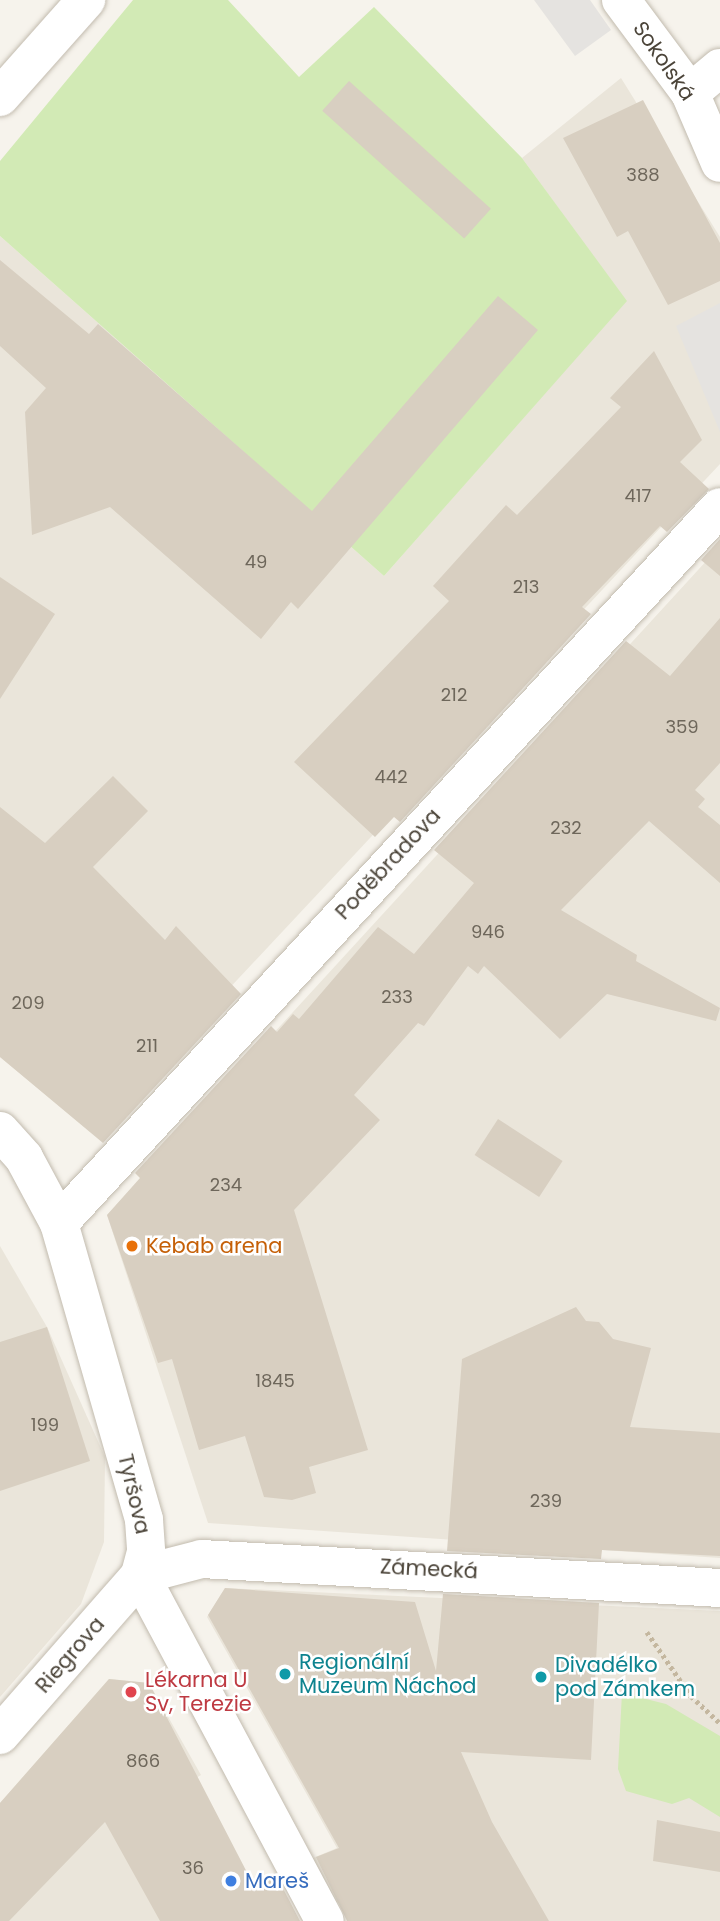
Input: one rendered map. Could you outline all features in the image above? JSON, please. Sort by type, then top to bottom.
[{"type":"street","points":[[0,97],[86,0]]},
{"type":"street","name":"Sokolská","points":[[621,0],[690,93],[720,163]]},
{"type":"street","points":[[690,93],[720,68]]},
{"type":"street","name":"Poděbradova","points":[[59,1223],[720,507]]},
{"type":"street","name":"Tyršova","points":[[0,1131],[24,1158],[59,1223],[144,1520],[146,1552],[140,1575]]},
{"type":"street","name":"Zámecká","points":[[140,1575],[202,1559],[592,1577],[720,1588]]},
{"type":"street","points":[[140,1575],[325,1921]]},
{"type":"street","name":"Riegrova","points":[[0,1735],[140,1575]]},
{"type":"path","points":[[592,1577],[661,1646],[691,1696],[720,1723]]},
{"type":"shaded area","points":[[534,0],[590,0],[611,30],[575,56]]},
{"type":"shaded area","points":[[621,78],[720,237],[720,464],[93,1134],[0,1057],[0,236],[384,576],[626,301],[522,158]]},
{"type":"shaded area","points":[[720,303],[720,432],[676,326]]},
{"type":"shaded area","points":[[720,546],[720,1558],[208,1523],[107,1215]]},
{"type":"shaded area","points":[[0,1246],[47,1327],[105,1457],[104,1542],[81,1604],[0,1697]]},
{"type":"shaded area","points":[[225,1588],[720,1611],[720,1921],[358,1921],[351,1909],[332,1900],[313,1858],[337,1848],[207,1617]]},
{"type":"shaded area","points":[[109,1679],[149,1683],[201,1775],[194,1779],[274,1921],[0,1921],[0,1803]]},
{"type":"green space","points":[[133,0],[228,0],[299,77],[374,7],[522,158],[627,301],[384,576],[0,236],[0,161]]},
{"type":"green space","points":[[622,1693],[666,1704],[720,1736],[720,1817],[689,1798],[672,1804],[626,1791],[618,1769]]},
{"type":"building","points":[[349,81],[491,209],[464,239],[322,111]]},
{"type":"building","points":[[643,100],[720,243],[720,281],[668,305],[628,231],[617,237],[563,138]]},
{"type":"building","points":[[0,260],[89,334],[98,324],[312,511],[498,296],[538,330],[298,609],[291,602],[261,639],[110,507],[32,535],[25,412],[46,388],[0,346]]},
{"type":"building","points":[[654,351],[702,440],[680,462],[709,489],[667,532],[660,526],[582,607],[591,614],[400,822],[394,817],[375,837],[294,762],[449,601],[433,586],[506,505],[517,515],[621,407],[610,398]]},
{"type":"building","points":[[720,539],[720,576],[701,560]]},
{"type":"building","points":[[0,577],[55,614],[0,699]]},
{"type":"building","points":[[720,618],[720,763],[695,790],[705,799],[698,807],[720,825],[720,883],[649,821],[561,910],[637,955],[636,961],[720,1008],[716,1021],[607,994],[560,1039],[484,966],[478,974],[468,966],[424,1026],[418,1023],[354,1095],[380,1120],[294,1210],[368,1450],[309,1467],[316,1493],[292,1500],[264,1497],[245,1436],[199,1450],[172,1359],[158,1363],[107,1215],[140,1178],[135,1173],[271,1026],[277,1032],[293,1014],[299,1019],[378,927],[414,954],[474,883],[434,850],[626,641],[670,676]]},
{"type":"building","points":[[113,776],[148,811],[93,867],[165,940],[176,926],[241,994],[103,1143],[0,1057],[0,807],[45,843]]},
{"type":"building","points":[[498,1119],[563,1161],[539,1197],[475,1155]]},
{"type":"building","points":[[576,1307],[586,1321],[599,1322],[613,1339],[651,1348],[630,1427],[720,1433],[720,1556],[602,1550],[601,1559],[447,1551],[462,1359]]},
{"type":"building","points":[[47,1327],[90,1461],[0,1491],[0,1342]]},
{"type":"building","points":[[225,1588],[415,1602],[436,1671],[443,1594],[599,1603],[591,1760],[461,1752],[492,1822],[549,1921],[347,1921],[316,1857],[339,1848],[208,1615]]},
{"type":"building","points":[[109,1679],[149,1683],[252,1882],[275,1873],[300,1921],[160,1921],[105,1822],[9,1921],[0,1921],[0,1803]]},
{"type":"building","points":[[657,1820],[720,1832],[720,1872],[653,1861]]},
{"type":"place","name":"Kebab arena","points":[[132,1246]]},
{"type":"place","name":"Regionální Muzeum Náchod","points":[[285,1674]]},
{"type":"place","name":"Divadélko pod Zámkem","points":[[541,1677]]},
{"type":"place","name":"Lékarna U Sv, Terezie","points":[[131,1692]]},
{"type":"place","name":"Mareš","points":[[231,1881]]}]
